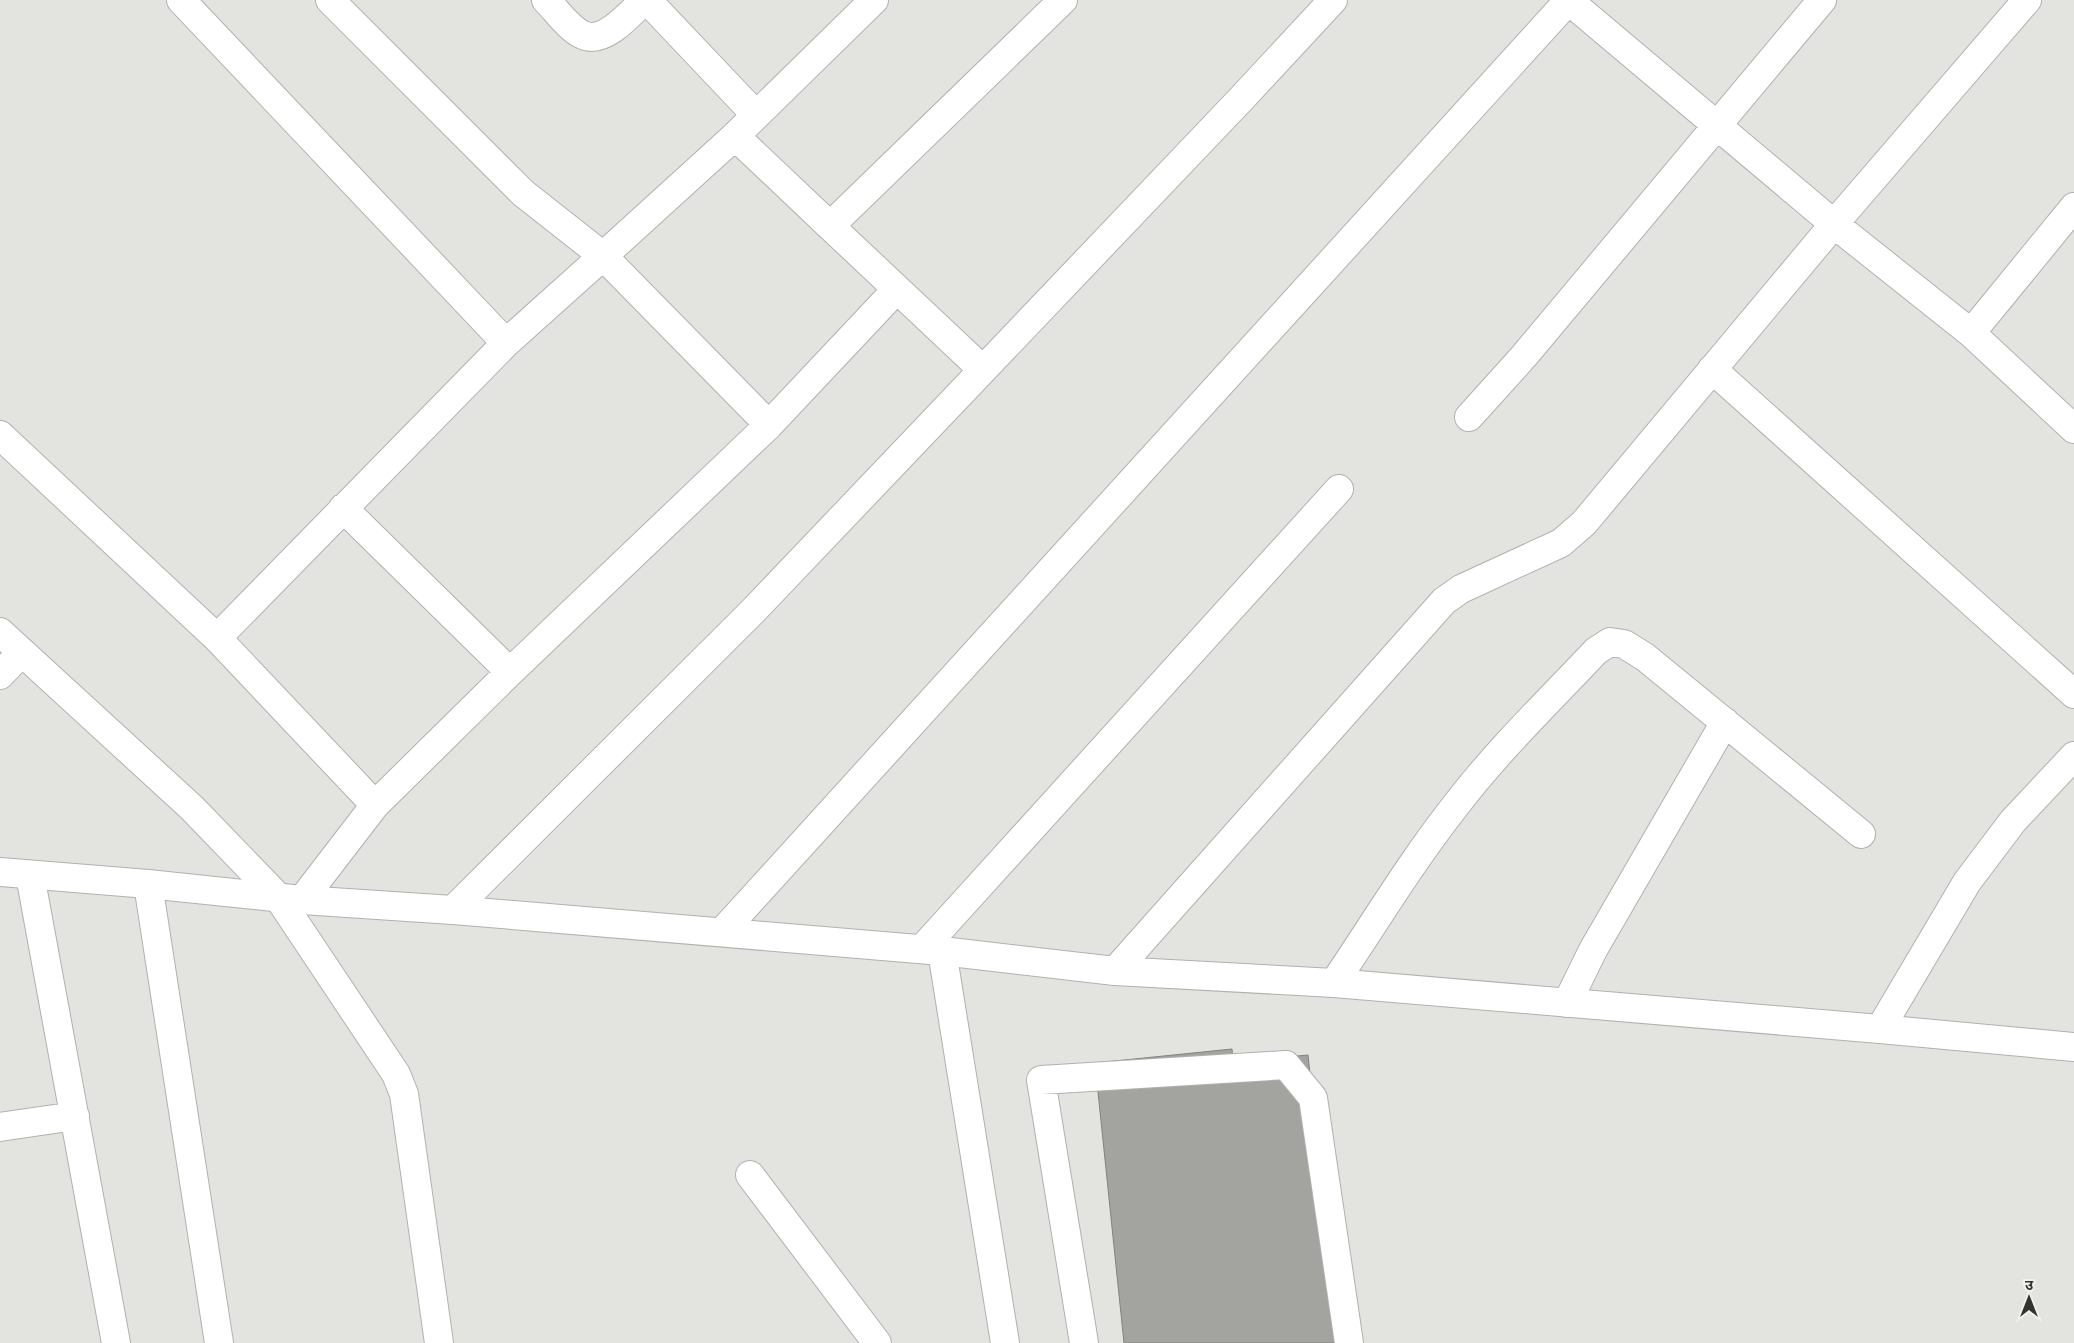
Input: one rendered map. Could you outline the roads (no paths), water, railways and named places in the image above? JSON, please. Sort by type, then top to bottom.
[{"type":"street","points":[[181,0],[506,344]]},
{"type":"street","points":[[330,0],[523,193],[603,256],[769,425]]},
{"type":"street","points":[[546,0],[584,36],[594,37],[606,34],[645,0],[756,115]]},
{"type":"street","points":[[217,638],[506,344],[735,136],[874,0]]},
{"type":"street","points":[[830,226],[1063,0]]},
{"type":"street","points":[[454,910],[753,611],[1235,106],[1333,0]]},
{"type":"street","points":[[722,932],[1569,0],[1834,224],[1971,333],[2074,429]]},
{"type":"street","points":[[1469,417],[1524,356],[1716,124],[1822,0]]},
{"type":"street","points":[[1115,971],[1444,601],[1461,588],[1561,543],[1584,523],[1834,224],[2027,0]]},
{"type":"street","points":[[735,136],[983,370]]},
{"type":"street","points":[[1971,333],[2074,207]]},
{"type":"street","points":[[290,898],[375,805],[510,672],[769,425],[897,289]]},
{"type":"street","points":[[1712,369],[2074,694]]},
{"type":"street","points":[[0,435],[217,638],[375,805]]},
{"type":"street","points":[[932,950],[1339,489]]},
{"type":"street","points":[[343,508],[510,672]]},
{"type":"street","points":[[0,632],[290,898],[396,1074],[404,1094],[439,1343]]},
{"type":"street","points":[[1334,984],[1455,805],[1596,651],[1610,642],[1624,644],[1645,656],[1861,834]]},
{"type":"street","points":[[0,675],[22,652]]},
{"type":"street","points":[[1567,1003],[1593,950],[1725,722]]},
{"type":"street","points":[[1880,1029],[1967,882],[2013,822],[2074,756]]},
{"type":"street","points":[[0,872],[290,898],[932,950],[1115,971],[1334,984],[1880,1029],[2074,1048]]},
{"type":"street","points":[[30,874],[116,1343]]},
{"type":"street","points":[[148,884],[219,1343]]},
{"type":"street","points":[[932,950],[1005,1343]]},
{"type":"street","points":[[1084,1343],[1040,1080],[1286,1065],[1313,1098],[1349,1343]]},
{"type":"street","points":[[0,1127],[75,1116]]},
{"type":"street","points":[[750,1175],[877,1343]]}]
